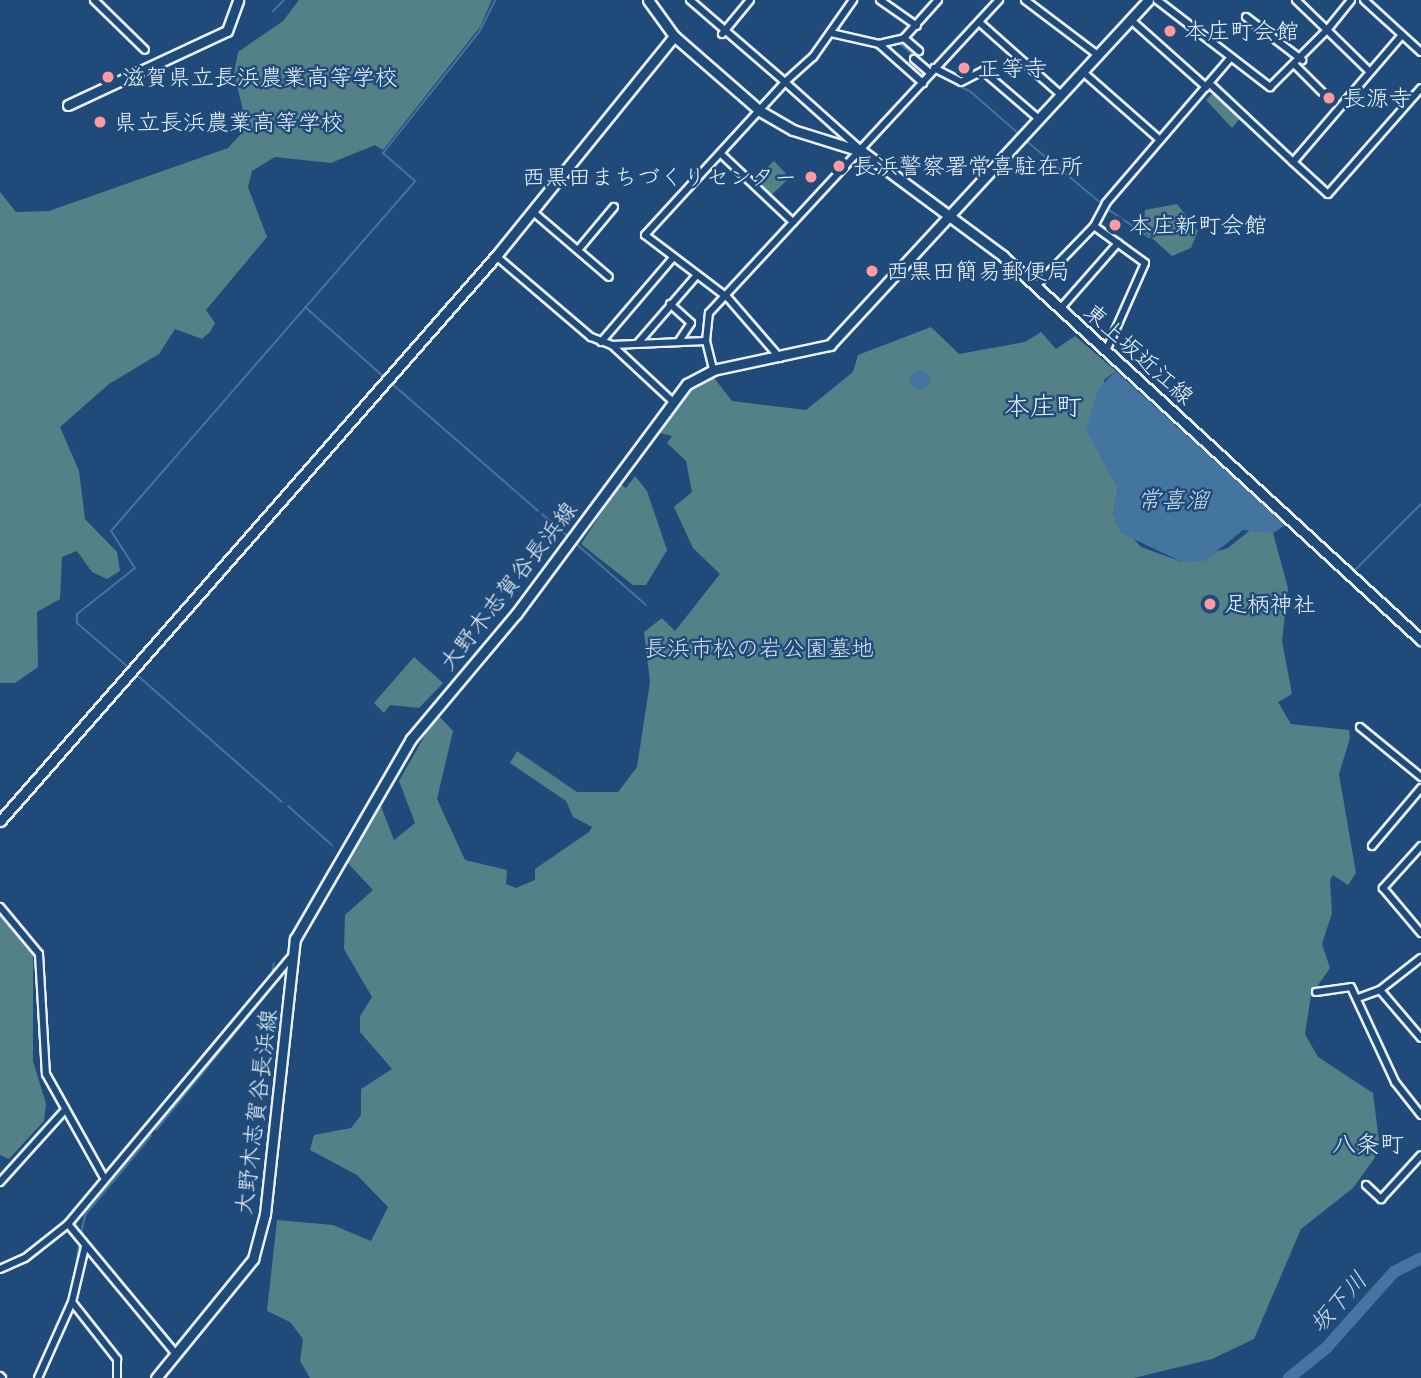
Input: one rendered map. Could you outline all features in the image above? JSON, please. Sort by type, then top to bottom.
[{"type":"main road","points":[[68,105],[227,31],[238,0]]},
{"type":"main road","name":"東上坂近江線","points":[[648,0],[674,36],[760,111],[863,152],[950,214],[1036,286],[1421,640]]},
{"type":"main road","name":"大野木志賀谷長浜線","points":[[156,1378],[242,1279],[259,1239],[293,955],[312,904],[411,739],[516,614],[672,401],[713,370],[822,349],[841,337],[950,214],[1063,97],[1148,0]]},
{"type":"main road","points":[[0,821],[496,256],[674,36]]},
{"type":"street","points":[[94,0],[145,50]]},
{"type":"street","points":[[690,0],[722,34],[785,82],[834,130],[863,152]]},
{"type":"street","points":[[722,34],[750,0]]},
{"type":"street","points":[[780,358],[728,298],[672,259],[645,235],[831,33],[853,0]]},
{"type":"street","points":[[880,0],[917,26]]},
{"type":"street","points":[[879,46],[904,38],[938,0]]},
{"type":"street","points":[[713,370],[706,341],[706,319],[728,298],[793,222],[863,152],[932,70],[999,0]]},
{"type":"street","points":[[1025,0],[1100,56]]},
{"type":"street","points":[[1157,0],[1273,88],[1296,66],[1351,0]]},
{"type":"street","points":[[1296,0],[1367,70]]},
{"type":"street","points":[[1364,0],[1421,52]]},
{"type":"street","points":[[1246,18],[1301,60]]},
{"type":"street","points":[[1131,20],[1328,194],[1421,88]]},
{"type":"street","points":[[979,22],[1063,97]]},
{"type":"street","points":[[831,33],[879,46],[923,83]]},
{"type":"street","points":[[1293,162],[1367,70],[1402,35]]},
{"type":"street","points":[[904,38],[919,51]]},
{"type":"street","points":[[1036,286],[1094,226],[1160,140],[1231,57]]},
{"type":"street","points":[[914,59],[961,82],[983,71],[1041,120]]},
{"type":"street","points":[[1296,66],[1322,92]]},
{"type":"street","points":[[1084,73],[1160,140]]},
{"type":"street","points":[[830,141],[834,130]]},
{"type":"street","points":[[721,154],[793,222]]},
{"type":"street","points":[[578,250],[614,207]]},
{"type":"street","points":[[533,211],[608,277]]},
{"type":"street","points":[[1094,226],[1145,263],[1106,351]]},
{"type":"street","points":[[1060,309],[1118,243]]},
{"type":"street","points":[[496,256],[601,342],[612,345],[706,341]]},
{"type":"street","points":[[601,342],[672,259]]},
{"type":"street","points":[[638,343],[697,275]]},
{"type":"street","points":[[670,304],[691,323],[678,342]]},
{"type":"street","points":[[612,345],[672,401]]},
{"type":"street","points":[[1360,726],[1421,777]]},
{"type":"street","points":[[1373,846],[1421,788]]},
{"type":"street","points":[[1421,846],[1383,888],[1421,933]]},
{"type":"street","points":[[0,907],[39,954],[46,1074],[64,1112],[103,1176]]},
{"type":"street","points":[[0,1269],[25,1258],[68,1224],[103,1176],[293,955]]},
{"type":"street","points":[[1358,998],[1380,990],[1421,958]]},
{"type":"street","points":[[1316,992],[1351,987],[1395,1082],[1421,1115]]},
{"type":"street","points":[[1380,990],[1421,1038]]},
{"type":"street","points":[[0,1182],[64,1112]]},
{"type":"street","points":[[1366,1185],[1381,1199],[1421,1156]]},
{"type":"street","points":[[68,1224],[176,1355]]},
{"type":"street","points":[[38,1378],[72,1302],[85,1247]]},
{"type":"street","points":[[72,1302],[117,1359],[117,1378]]},
{"type":"green space","points":[[299,0],[492,0],[480,27],[383,150],[375,145],[331,163],[275,157],[252,171],[248,187],[267,237],[206,310],[215,323],[210,332],[202,339],[175,329],[159,354],[109,384],[60,427],[79,471],[85,519],[117,552],[120,571],[107,579],[92,572],[77,551],[62,557],[60,599],[37,612],[38,667],[15,683],[0,683],[0,192],[16,212],[49,211],[228,148],[247,127],[234,73],[238,52],[283,21]]},
{"type":"green space","points":[[1214,92],[1241,117],[1232,128],[1206,100]]},
{"type":"green space","points":[[774,161],[790,178],[767,199],[751,182]]},
{"type":"green space","points":[[1177,204],[1198,231],[1191,248],[1172,256],[1144,231],[1145,210]]},
{"type":"green space","name":"長浜市松の岩公園墓地","points":[[931,327],[959,354],[1025,342],[1041,332],[1056,349],[1075,336],[1116,371],[1104,380],[1111,474],[1118,488],[1113,516],[1141,547],[1182,562],[1228,548],[1254,527],[1273,533],[1288,588],[1282,641],[1292,694],[1278,702],[1291,724],[1349,730],[1350,738],[1339,774],[1356,873],[1348,885],[1333,875],[1330,880],[1332,913],[1322,944],[1330,968],[1311,995],[1305,1034],[1318,1057],[1373,1093],[1379,1141],[1374,1159],[1353,1188],[1301,1229],[1254,1339],[1212,1359],[1134,1378],[310,1378],[300,1361],[303,1339],[290,1322],[267,1311],[277,1220],[333,1225],[371,1241],[388,1207],[357,1175],[310,1150],[314,1135],[351,1128],[361,1115],[361,1089],[392,1069],[360,1032],[360,1016],[372,997],[344,949],[345,915],[373,890],[344,859],[379,801],[394,840],[415,823],[399,781],[437,714],[453,731],[437,799],[465,860],[507,870],[506,884],[516,888],[535,880],[535,869],[589,832],[592,827],[573,817],[566,801],[510,763],[517,751],[577,792],[618,792],[637,767],[650,682],[644,632],[662,618],[675,631],[720,574],[693,548],[674,507],[692,492],[686,461],[667,443],[672,436],[656,432],[687,391],[711,374],[732,401],[806,410],[853,372],[858,355]]},
{"type":"green space","points":[[635,476],[647,491],[667,550],[646,585],[633,585],[581,544],[620,484],[626,488]]},
{"type":"green space","points":[[414,657],[443,683],[419,708],[390,705],[384,713],[374,703]]},
{"type":"green space","points":[[0,912],[33,950],[33,1061],[46,1104],[44,1121],[9,1159],[0,1155]]},
{"type":"water","points":[[920,370],[927,373],[930,380],[927,387],[920,390],[913,387],[910,380],[913,373]]},
{"type":"water","name":"常喜溜","points":[[1116,371],[1284,526],[1273,533],[1243,530],[1205,561],[1182,562],[1121,533],[1113,516],[1118,488],[1086,431],[1098,389]]},
{"type":"waterway","points":[[273,11],[284,0]]},
{"type":"waterway","points":[[128,667],[77,623],[77,614],[135,568],[111,531],[415,181],[383,153],[479,32],[495,0]]},
{"type":"waterway","points":[[898,42],[914,56]]},
{"type":"waterway","points":[[935,73],[971,92],[1020,135]]},
{"type":"waterway","points":[[1024,139],[1102,204]]},
{"type":"waterway","points":[[1106,208],[1149,237]]},
{"type":"waterway","points":[[305,307],[383,376]]},
{"type":"waterway","points":[[391,383],[538,511]]},
{"type":"waterway","points":[[1356,569],[1421,504]]},
{"type":"waterway","points":[[542,514],[566,535]]},
{"type":"waterway","points":[[573,541],[646,605]]},
{"type":"waterway","points":[[138,676],[282,802]]},
{"type":"waterway","points":[[288,806],[332,845]]},
{"type":"waterway","points":[[272,975],[274,963]]},
{"type":"waterway","points":[[156,1130],[267,994]]},
{"type":"waterway","points":[[81,1233],[85,1215],[151,1136]]},
{"type":"waterway","points":[[73,1285],[79,1244]]},
{"type":"waterway","name":"坂下川","points":[[1289,1378],[1326,1348],[1394,1272],[1421,1258]]},
{"type":"waterway","points":[[36,1374],[55,1335]]},
{"type":"place","name":"本庄町会館","points":[[1170,31]]},
{"type":"place","name":"正等寺","points":[[964,68]]},
{"type":"place","name":"滋賀県立長浜農業高等学校","points":[[108,77]]},
{"type":"place","name":"長源寺","points":[[1329,98]]},
{"type":"place","name":"県立長浜農業高等学校","points":[[100,122]]},
{"type":"place","name":"長浜警察署常喜駐在所","points":[[839,166]]},
{"type":"place","name":"西黒田まちづくりセンター","points":[[811,177]]},
{"type":"place","name":"本庄新町会館","points":[[1115,225]]},
{"type":"place","name":"西黒田簡易郵便局","points":[[872,271]]},
{"type":"place","name":"足柄神社","points":[[1210,604]]},
{"type":"district","name":"本庄町","points":[[1043,406]]},
{"type":"district","name":"八条町","points":[[1368,1144]]}]
